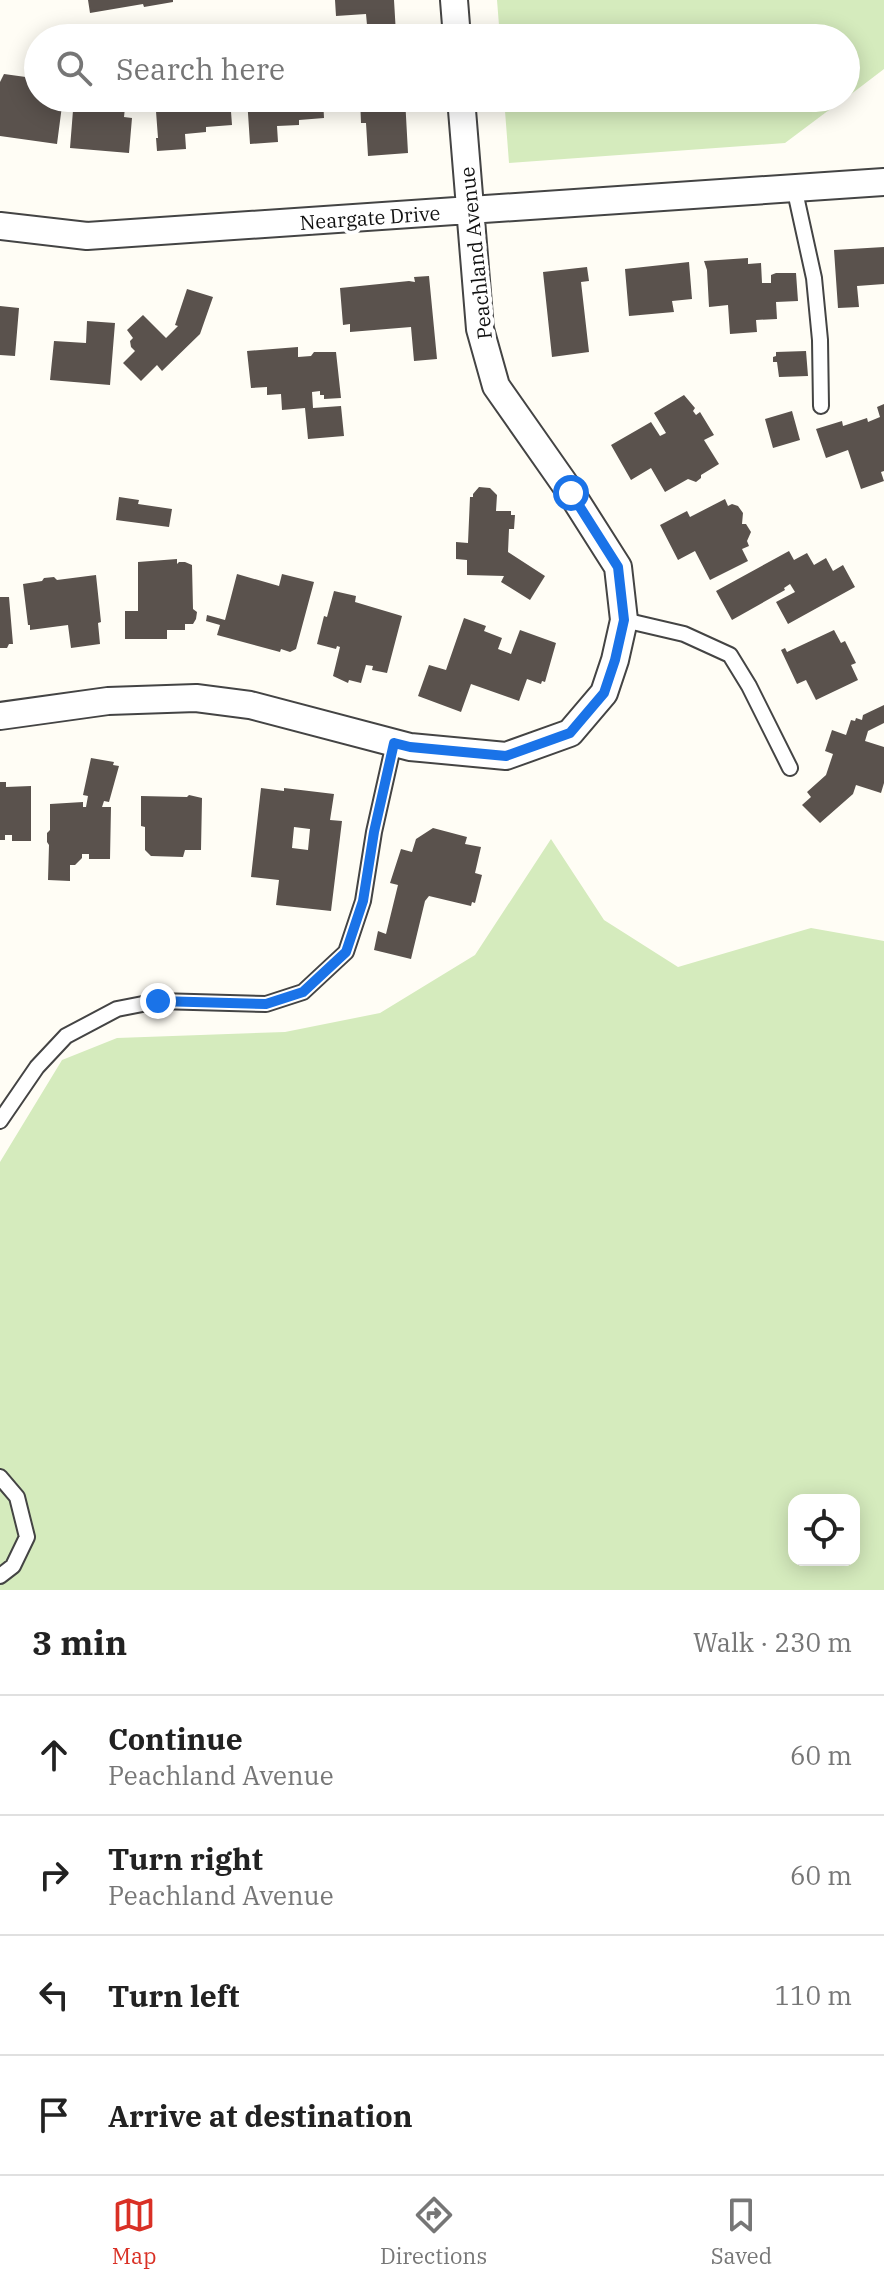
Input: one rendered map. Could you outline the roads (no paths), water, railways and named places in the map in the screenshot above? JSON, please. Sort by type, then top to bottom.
[{"type":"street","points":[[454,0],[456,24]]},
{"type":"street","name":"Peachland Avenue","points":[[0,716],[108,701],[196,698],[250,705],[410,747],[506,756],[570,733],[604,693],[624,620],[618,567],[496,386],[480,329],[462,112]]},
{"type":"street","name":"Neargate Drive","points":[[0,226],[87,236],[884,182]]},
{"type":"lane","points":[[794,187],[814,278],[820,340],[821,406]]},
{"type":"lane","points":[[624,620],[684,634],[730,655],[790,768]]},
{"type":"lane","points":[[0,1121],[37,1067],[66,1036],[117,1009],[158,1001],[266,1004],[303,992],[346,952],[363,901],[374,832],[394,743]]},
{"type":"lane","points":[[0,1477],[17,1497],[27,1537],[13,1566],[0,1576]]}]
